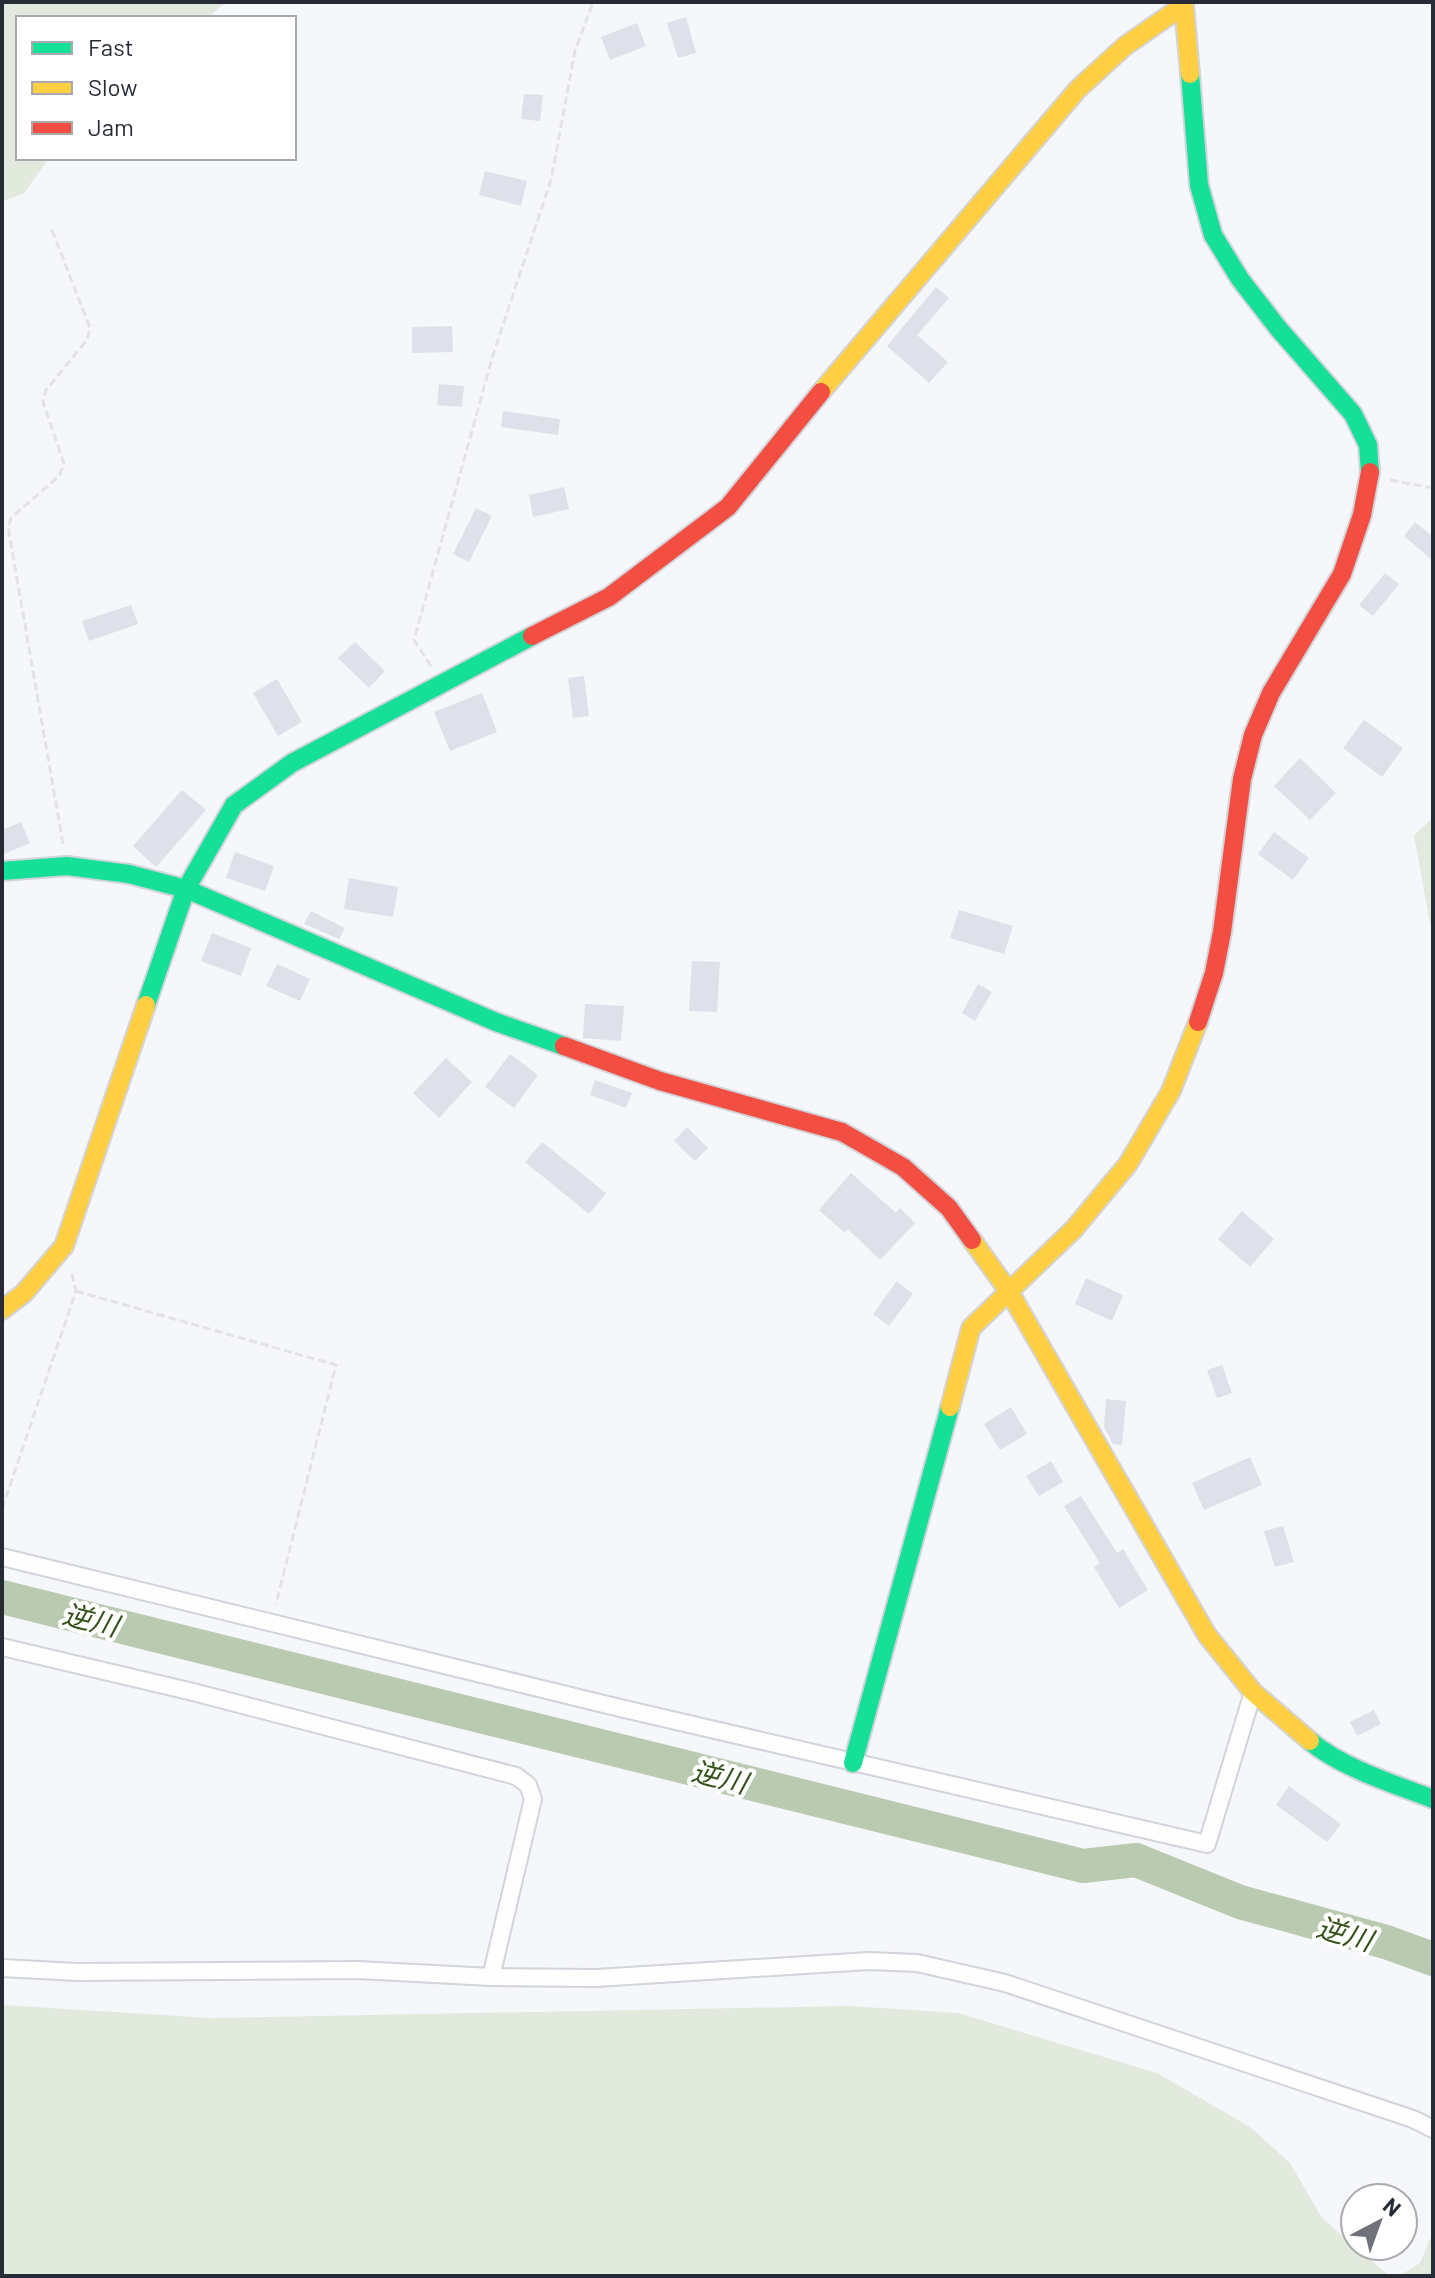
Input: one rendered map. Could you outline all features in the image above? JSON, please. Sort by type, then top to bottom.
[{"type":"street","points":[[2,1310],[24,1293],[64,1246],[186,889],[234,805],[292,763],[441,682],[609,597],[728,507],[871,331],[1078,89],[1125,46],[1184,5],[1199,185],[1213,235],[1225,258],[1259,304],[1353,414],[1368,445],[1370,477],[1362,515],[1342,574],[1271,693],[1253,735],[1242,779],[1217,959],[1202,1013],[1171,1091],[1128,1164],[1074,1229],[971,1328],[853,1763]]},
{"type":"street","points":[[2,871],[67,866],[129,874],[186,889],[496,1022],[660,1081],[842,1132],[903,1167],[949,1208],[1010,1293],[1207,1635],[1253,1692],[1321,1750],[1385,1781],[1433,1799]]},
{"type":"street","points":[[2,1557],[853,1763],[1207,1844],[1253,1692]]},
{"type":"street","points":[[2,1647],[193,1692],[516,1776],[528,1785],[533,1799],[491,1977]]},
{"type":"street","points":[[2,1968],[77,1972],[358,1970],[491,1977],[596,1978],[869,1961],[917,1963],[1005,1983],[1413,2119],[1433,2129]]},
{"type":"path","points":[[441,682],[414,640],[493,355],[551,180],[575,51],[593,2]]},
{"type":"path","points":[[52,230],[90,328],[87,340],[46,390],[43,402],[64,464],[59,476],[11,518],[8,527],[67,866]]},
{"type":"path","points":[[1370,477],[1433,488]]},
{"type":"path","points":[[2,1509],[76,1291],[336,1365],[271,1622]]},
{"type":"shaded area","points":[[2,2],[226,2],[209,16],[16,16],[16,160],[48,160],[24,193],[2,202]]},
{"type":"shaded area","points":[[1433,818],[1433,940],[1414,835]]},
{"type":"shaded area","points":[[2,2005],[210,2018],[849,2006],[958,2013],[1157,2073],[1250,2127],[1290,2163],[1322,2218],[1339,2233],[1339,2262],[1373,2262],[1389,2276],[2,2276]]},
{"type":"shaded area","points":[[1433,2232],[1433,2276],[1399,2276],[1420,2263]]},
{"type":"building","points":[[686,17],[696,53],[678,58],[667,23]]},
{"type":"building","points":[[637,23],[646,46],[610,60],[601,37]]},
{"type":"building","points":[[524,94],[543,95],[540,121],[521,119]]},
{"type":"building","points":[[485,171],[527,181],[521,206],[479,195]]},
{"type":"building","points":[[936,287],[949,298],[917,335],[948,362],[929,383],[887,346]]},
{"type":"building","points":[[452,326],[453,352],[412,353],[412,327]]},
{"type":"building","points":[[439,384],[464,386],[462,407],[437,405]]},
{"type":"building","points":[[503,411],[560,419],[558,435],[501,427]]},
{"type":"building","points":[[564,487],[569,509],[533,517],[529,495]]},
{"type":"building","points":[[476,508],[492,516],[469,562],[453,554]]},
{"type":"building","points":[[1415,522],[1433,537],[1433,561],[1404,536]]},
{"type":"building","points":[[1385,573],[1399,584],[1373,616],[1359,605]]},
{"type":"building","points":[[131,605],[138,624],[89,641],[82,621]]},
{"type":"building","points":[[355,642],[385,671],[369,688],[338,658]]},
{"type":"building","points":[[584,676],[589,716],[573,718],[568,678]]},
{"type":"building","points":[[277,679],[302,722],[278,736],[253,693]]},
{"type":"building","points":[[482,693],[497,732],[450,751],[434,712]]},
{"type":"building","points":[[1364,720],[1403,748],[1382,777],[1343,748]]},
{"type":"building","points":[[1300,758],[1336,793],[1310,820],[1274,786]]},
{"type":"building","points":[[182,790],[206,810],[156,867],[133,846]]},
{"type":"building","points":[[21,822],[30,843],[2,855],[2,830]]},
{"type":"building","points":[[1274,832],[1309,858],[1293,880],[1258,854]]},
{"type":"building","points":[[235,852],[274,866],[265,891],[226,878]]},
{"type":"building","points":[[349,878],[398,887],[393,917],[344,909]]},
{"type":"building","points":[[959,910],[1013,926],[1004,954],[950,938]]},
{"type":"building","points":[[311,911],[345,928],[339,939],[304,924]]},
{"type":"building","points":[[212,933],[251,948],[241,976],[201,961]]},
{"type":"building","points":[[692,961],[720,962],[717,1012],[689,1011]]},
{"type":"building","points":[[277,964],[310,979],[300,1001],[266,986]]},
{"type":"building","points":[[978,984],[992,992],[975,1021],[962,1013]]},
{"type":"building","points":[[585,1004],[624,1006],[621,1041],[583,1038]]},
{"type":"building","points":[[510,1054],[538,1075],[514,1108],[485,1087]]},
{"type":"building","points":[[446,1058],[472,1082],[439,1118],[413,1093]]},
{"type":"building","points":[[595,1080],[632,1093],[626,1108],[590,1095]]},
{"type":"building","points":[[687,1127],[708,1148],[695,1161],[674,1141]]},
{"type":"building","points":[[542,1142],[606,1193],[589,1214],[525,1162]]},
{"type":"building","points":[[851,1173],[896,1213],[900,1208],[915,1223],[880,1260],[848,1229],[845,1233],[819,1210]]},
{"type":"building","points":[[1242,1211],[1274,1239],[1250,1267],[1218,1239]]},
{"type":"building","points":[[1086,1278],[1123,1295],[1112,1321],[1075,1304]]},
{"type":"building","points":[[897,1281],[913,1294],[889,1326],[873,1314]]},
{"type":"building","points":[[1222,1365],[1232,1393],[1217,1398],[1207,1370]]},
{"type":"building","points":[[1106,1399],[1126,1401],[1122,1445],[1113,1444],[1104,1427]]},
{"type":"building","points":[[1011,1407],[1027,1434],[1000,1450],[984,1424]]},
{"type":"building","points":[[1250,1457],[1262,1485],[1204,1510],[1192,1483]]},
{"type":"building","points":[[1051,1461],[1063,1482],[1039,1496],[1026,1476]]},
{"type":"building","points":[[1081,1496],[1117,1553],[1123,1549],[1148,1590],[1119,1608],[1094,1567],[1100,1563],[1064,1506]]},
{"type":"building","points":[[1283,1526],[1294,1562],[1275,1567],[1264,1531]]},
{"type":"building","points":[[1374,1710],[1381,1724],[1357,1736],[1350,1722]]},
{"type":"building","points":[[1289,1786],[1341,1824],[1327,1842],[1276,1805]]},
{"type":"waterway","name":"逆川","points":[[2,1597],[1083,1866],[1136,1860],[1240,1902],[1386,1942],[1433,1959]]},
{"type":"traffic: fast","points":[[1190,74],[1199,185],[1213,235],[1240,279],[1278,328],[1353,414],[1368,445],[1370,472]]},
{"type":"traffic: fast","points":[[146,1005],[186,889],[234,805],[292,763],[532,636]]},
{"type":"traffic: fast","points":[[2,871],[67,866],[129,874],[186,889],[496,1022],[564,1046]]},
{"type":"traffic: fast","points":[[853,1763],[950,1407]]},
{"type":"traffic: fast","points":[[1310,1741],[1353,1767],[1433,1799]]},
{"type":"traffic: slow","points":[[821,392],[1078,89],[1125,46],[1184,5],[1190,74]]},
{"type":"traffic: slow","points":[[2,1310],[24,1293],[64,1246],[146,1005]]},
{"type":"traffic: slow","points":[[950,1407],[971,1328],[1074,1229],[1128,1164],[1171,1091],[1198,1022]]},
{"type":"traffic: slow","points":[[972,1240],[1010,1293],[1207,1635],[1253,1692],[1310,1741]]},
{"type":"traffic: jam","points":[[532,636],[609,597],[728,507],[821,392]]},
{"type":"traffic: jam","points":[[1198,1022],[1214,973],[1222,932],[1242,779],[1253,735],[1271,693],[1342,574],[1362,515],[1370,472]]},
{"type":"traffic: jam","points":[[564,1046],[660,1081],[842,1132],[903,1167],[949,1208],[972,1240]]}]
